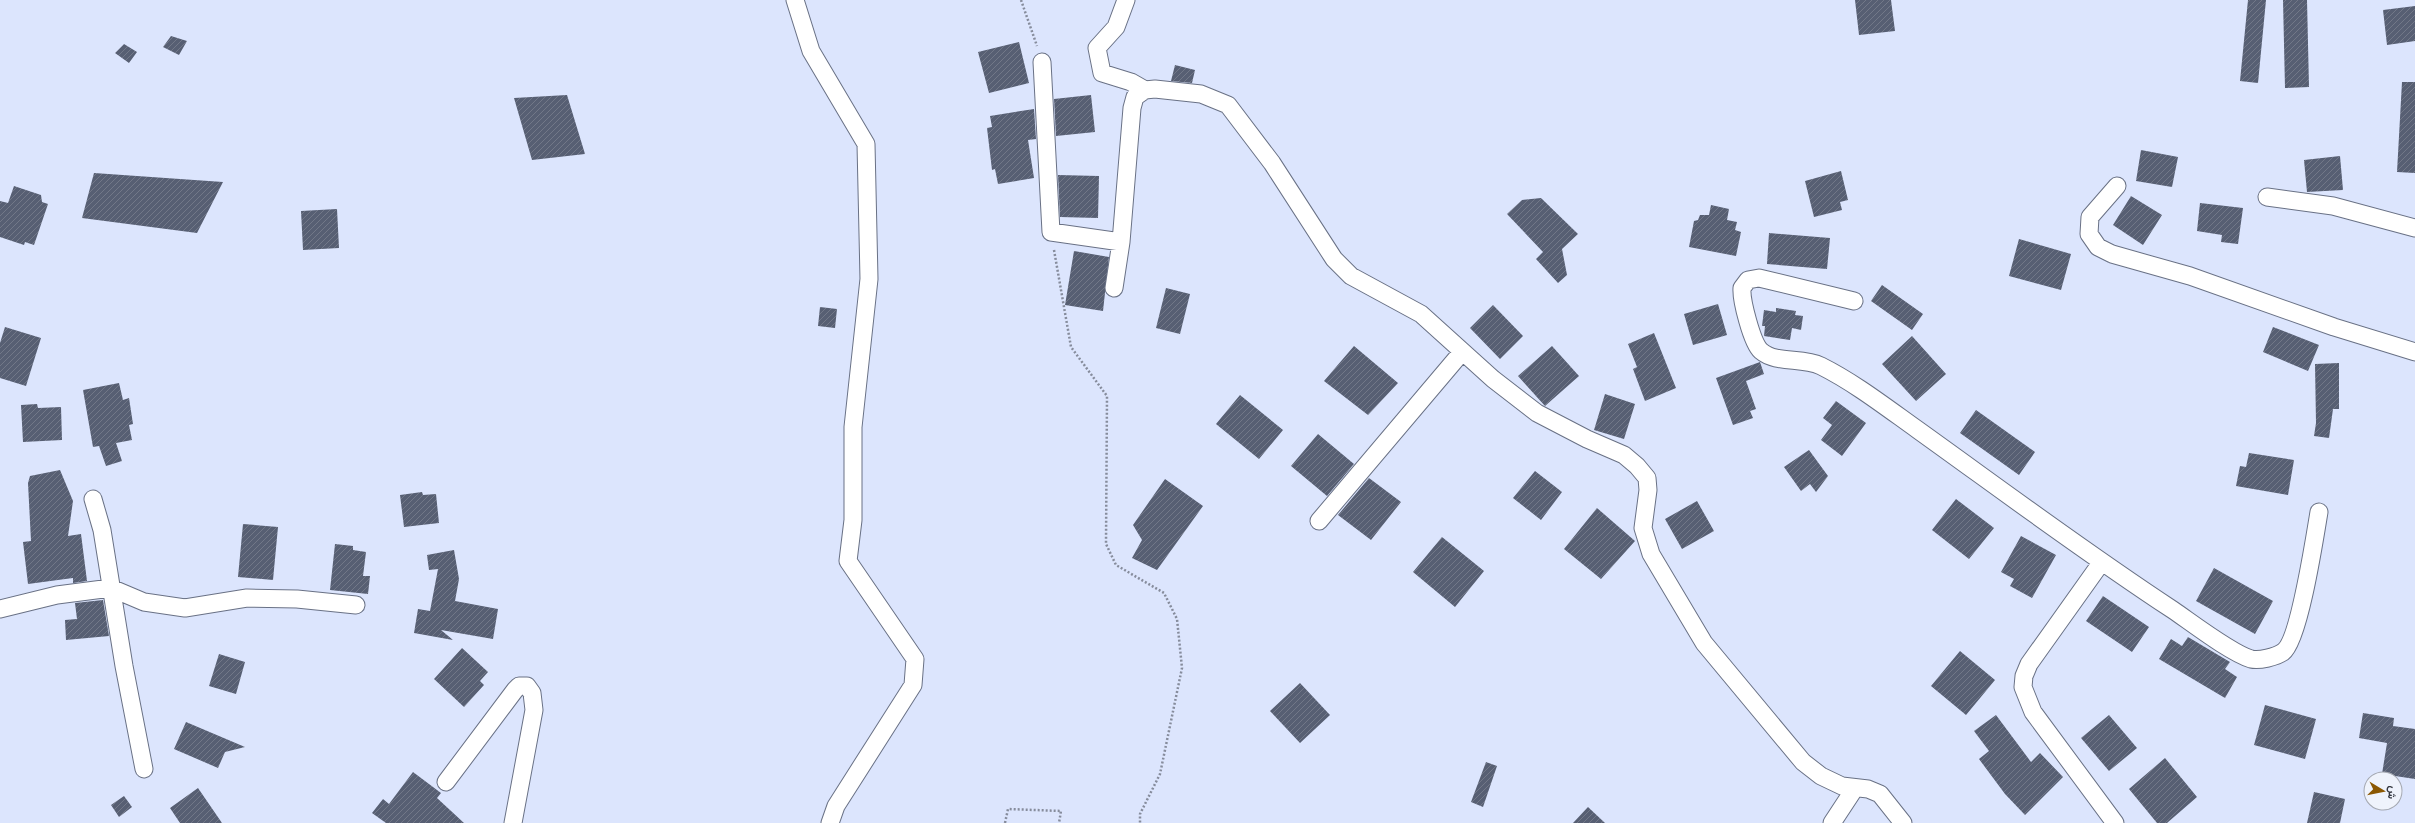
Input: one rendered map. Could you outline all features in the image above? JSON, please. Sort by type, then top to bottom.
[{"type":"street","points":[[795,0],[811,51],[866,144],[869,279],[853,427],[853,520],[848,561],[915,659],[913,685],[836,806],[830,823]]},
{"type":"street","points":[[1126,0],[1116,27],[1096,48],[1102,73],[1131,82],[1145,90]]},
{"type":"street","points":[[1042,62],[1051,232],[1121,242]]},
{"type":"street","points":[[1114,288],[1121,242],[1132,108],[1135,97],[1145,90],[1155,89],[1201,94],[1228,105],[1272,163],[1334,259],[1351,276],[1421,314],[1493,379],[1537,413],[1587,439],[1624,455],[1637,466],[1646,478],[1648,490],[1642,528],[1652,554],[1704,643],[1803,762],[1821,776],[1842,786],[1868,788],[1880,794],[1903,823]]},
{"type":"street","points":[[2117,186],[2090,218],[2089,234],[2098,247],[2112,254],[2190,276],[2334,327],[2415,352]]},
{"type":"street","points":[[2267,197],[2333,206],[2415,228]]},
{"type":"street","points":[[1854,301],[1759,278],[1748,280],[1742,288],[1755,344],[1762,352],[1776,358],[1812,362],[1843,378],[1914,427],[2101,563],[2226,645],[2252,660],[2270,658],[2284,652],[2291,639],[2300,611],[2319,512]]},
{"type":"street","points":[[1320,521],[1462,352]]},
{"type":"street","points":[[93,499],[102,530],[110,588],[144,769]]},
{"type":"street","points":[[2101,563],[2029,664],[2023,687],[2033,712],[2116,823]]},
{"type":"street","points":[[0,609],[57,595],[110,588],[144,602],[185,608],[247,598],[297,599],[356,605]]},
{"type":"street","points":[[446,782],[515,690],[519,686],[527,686],[532,693],[534,710],[513,823]]},
{"type":"street","points":[[1832,823],[1856,788]]},
{"type":"path","points":[[1021,0],[1042,62]]},
{"type":"path","points":[[1051,232],[1071,347],[1107,396],[1106,544],[1116,565],[1164,593],[1177,619],[1182,668],[1160,774],[1140,814],[1140,823]]},
{"type":"path","points":[[1005,823],[1008,809],[1061,810],[1059,823]]},
{"type":"building","points":[[1855,0],[1891,0],[1895,31],[1859,35]]},
{"type":"building","points":[[2248,0],[2266,0],[2258,83],[2240,81]]},
{"type":"building","points":[[2283,0],[2307,0],[2309,87],[2285,88]]},
{"type":"building","points":[[2415,6],[2415,41],[2387,45],[2383,10]]},
{"type":"building","points":[[171,36],[187,41],[179,55],[163,47]]},
{"type":"building","points":[[1019,42],[1029,83],[989,93],[978,52]]},
{"type":"building","points":[[124,44],[137,52],[129,63],[115,53]]},
{"type":"building","points":[[1175,65],[1195,70],[1192,83],[1171,81]]},
{"type":"building","points":[[2402,82],[2415,82],[2415,173],[2397,172]]},
{"type":"building","points":[[567,95],[585,154],[532,160],[514,98]]},
{"type":"building","points":[[1091,95],[1095,132],[1056,136],[1054,99]]},
{"type":"building","points":[[1034,109],[1036,139],[1028,140],[1034,178],[998,184],[995,169],[992,170],[987,128],[992,127],[990,116]]},
{"type":"building","points":[[2141,150],[2178,157],[2172,187],[2136,181]]},
{"type":"building","points":[[2340,156],[2343,190],[2307,192],[2304,160]]},
{"type":"building","points":[[1841,171],[1848,200],[1840,202],[1842,210],[1814,217],[1805,181]]},
{"type":"building","points":[[94,173],[223,182],[197,233],[82,218]]},
{"type":"building","points":[[1058,175],[1099,176],[1098,218],[1060,217]]},
{"type":"building","points":[[14,186],[41,195],[42,202],[48,204],[34,245],[25,242],[24,245],[0,237],[0,201],[8,203]]},
{"type":"building","points":[[2131,196],[2162,215],[2143,245],[2113,225]]},
{"type":"building","points":[[1541,198],[1578,234],[1562,249],[1567,275],[1558,283],[1536,259],[1543,252],[1507,214],[1522,200]]},
{"type":"building","points":[[2200,203],[2243,208],[2238,244],[2221,242],[2222,235],[2197,231]]},
{"type":"building","points":[[1711,205],[1729,209],[1727,220],[1737,222],[1735,230],[1741,232],[1736,256],[1689,247],[1694,221],[1698,220],[1700,215],[1709,215]]},
{"type":"building","points":[[337,209],[339,248],[303,250],[301,211]]},
{"type":"building","points":[[1769,233],[1830,238],[1827,269],[1767,264]]},
{"type":"building","points":[[2019,239],[2071,254],[2061,290],[2009,276]]},
{"type":"building","points":[[1074,251],[1109,257],[1103,311],[1065,305]]},
{"type":"building","points":[[1882,285],[1923,314],[1912,330],[1871,301]]},
{"type":"building","points":[[1166,288],[1190,294],[1180,334],[1156,328]]},
{"type":"building","points":[[1718,304],[1727,335],[1693,345],[1684,314]]},
{"type":"building","points":[[1493,305],[1523,336],[1500,359],[1470,328]]},
{"type":"building","points":[[820,307],[837,309],[835,328],[818,326]]},
{"type":"building","points":[[1776,308],[1796,311],[1795,315],[1803,316],[1801,330],[1792,328],[1790,340],[1764,336],[1765,326],[1762,326],[1764,310],[1776,312]]},
{"type":"building","points":[[5,327],[41,338],[26,386],[0,378],[0,343]]},
{"type":"building","points":[[2273,327],[2319,345],[2308,371],[2263,352]]},
{"type":"building","points":[[1654,333],[1676,388],[1645,401],[1633,369],[1637,367],[1628,344]]},
{"type":"building","points":[[1912,336],[1946,374],[1916,401],[1882,364]]},
{"type":"building","points":[[1354,346],[1398,383],[1368,415],[1324,381]]},
{"type":"building","points":[[1552,346],[1579,376],[1545,406],[1518,376]]},
{"type":"building","points":[[1760,362],[1764,374],[1746,381],[1756,409],[1750,411],[1753,418],[1733,425],[1716,378]]},
{"type":"building","points":[[2339,363],[2339,409],[2333,409],[2329,438],[2314,436],[2316,423],[2315,364]]},
{"type":"building","points":[[119,383],[123,400],[129,398],[133,424],[129,425],[132,440],[116,443],[122,461],[106,466],[99,446],[93,447],[83,390]]},
{"type":"building","points":[[1605,394],[1635,404],[1624,439],[1594,430]]},
{"type":"building","points":[[1240,395],[1283,430],[1259,459],[1216,424]]},
{"type":"building","points":[[1836,401],[1866,423],[1842,456],[1821,440],[1832,425],[1823,418]]},
{"type":"building","points":[[37,404],[38,408],[61,407],[62,440],[23,442],[21,405]]},
{"type":"building","points":[[1976,410],[2035,452],[2019,475],[1960,433]]},
{"type":"building","points":[[1318,434],[1354,464],[1327,496],[1291,466]]},
{"type":"building","points":[[1809,450],[1828,476],[1816,492],[1810,484],[1801,491],[1784,467]]},
{"type":"building","points":[[2249,453],[2294,460],[2288,495],[2236,486],[2240,466],[2246,467]]},
{"type":"building","points":[[60,470],[73,501],[68,536],[81,534],[87,581],[73,583],[73,578],[28,584],[23,542],[31,541],[28,483],[30,476]]},
{"type":"building","points":[[1535,471],[1562,492],[1541,520],[1513,498]]},
{"type":"building","points":[[1369,478],[1401,502],[1371,540],[1338,515]]},
{"type":"building","points":[[1165,479],[1203,506],[1157,570],[1132,558],[1142,540],[1133,525]]},
{"type":"building","points":[[422,492],[423,495],[436,494],[439,523],[404,527],[400,495]]},
{"type":"building","points":[[1956,499],[1994,528],[1969,559],[1932,530]]},
{"type":"building","points":[[1697,501],[1714,531],[1682,549],[1665,519]]},
{"type":"building","points":[[1597,508],[1635,541],[1601,579],[1564,549]]},
{"type":"building","points":[[243,524],[278,527],[273,580],[238,577]]},
{"type":"building","points":[[2021,536],[2056,555],[2032,598],[2010,586],[2014,579],[2001,572]]},
{"type":"building","points":[[1442,537],[1484,571],[1455,607],[1413,572]]},
{"type":"building","points":[[335,544],[353,546],[353,550],[366,552],[363,576],[370,576],[368,594],[330,590]]},
{"type":"building","points":[[454,550],[459,579],[455,601],[498,609],[493,639],[441,630],[453,640],[414,633],[418,609],[430,611],[438,569],[429,570],[427,555]]},
{"type":"building","points":[[2214,568],[2273,601],[2255,634],[2196,601]]},
{"type":"building","points":[[2103,596],[2149,627],[2132,652],[2086,621]]},
{"type":"building","points":[[103,600],[109,636],[66,640],[65,620],[77,619],[75,603]]},
{"type":"building","points":[[2188,637],[2230,662],[2225,669],[2237,677],[2225,698],[2159,659],[2171,639],[2182,646]]},
{"type":"building","points":[[462,648],[488,672],[480,681],[484,685],[464,707],[434,679]]},
{"type":"building","points":[[1960,651],[1995,680],[1966,715],[1931,686]]},
{"type":"building","points":[[219,654],[245,662],[236,694],[209,686]]},
{"type":"building","points":[[1300,683],[1330,715],[1300,743],[1270,711]]},
{"type":"building","points":[[2265,705],[2316,719],[2305,759],[2254,745]]},
{"type":"building","points":[[2363,713],[2394,718],[2393,726],[2415,729],[2415,779],[2403,777],[2403,771],[2382,771],[2387,743],[2359,738]]},
{"type":"building","points":[[1996,715],[2031,762],[2040,753],[2063,777],[2025,815],[2005,794],[1979,759],[1989,751],[1974,731]]},
{"type":"building","points":[[2109,715],[2137,748],[2109,771],[2081,738]]},
{"type":"building","points":[[186,722],[245,747],[225,752],[218,768],[174,749]]},
{"type":"building","points":[[2165,758],[2197,797],[2167,823],[2157,823],[2129,789]]},
{"type":"building","points":[[1486,762],[1497,766],[1483,807],[1471,802]]},
{"type":"building","points":[[413,772],[441,793],[437,798],[464,823],[386,823],[372,813],[383,799],[389,804]]},
{"type":"building","points":[[198,788],[222,823],[180,823],[170,808]]},
{"type":"building","points":[[2314,792],[2345,799],[2340,823],[2307,823]]},
{"type":"building","points":[[124,796],[132,807],[119,817],[111,805]]},
{"type":"building","points":[[1588,807],[1605,823],[1573,823]]}]
